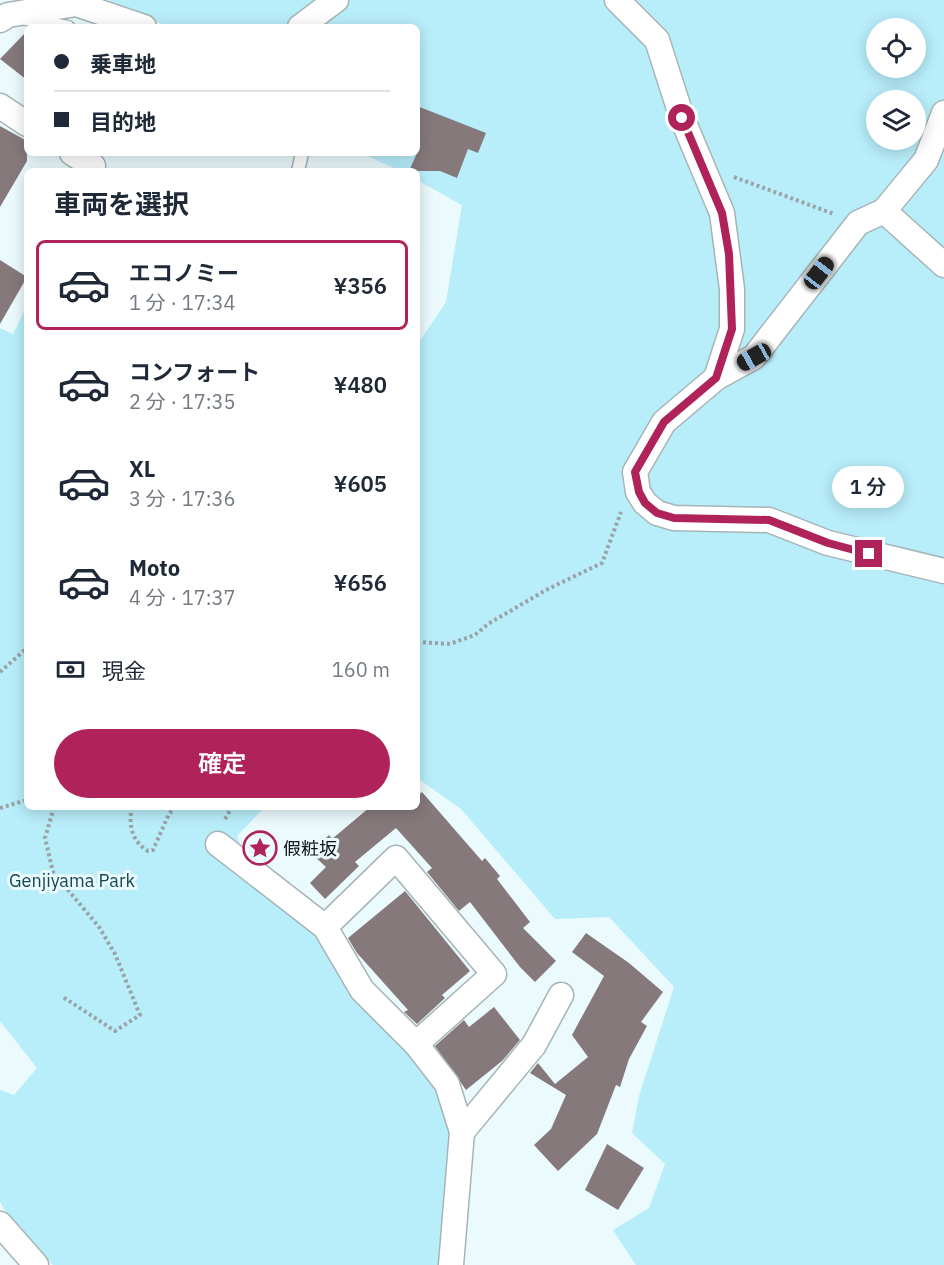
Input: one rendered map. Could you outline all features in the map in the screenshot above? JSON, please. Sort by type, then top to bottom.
[{"type":"street","points":[[304,24],[336,0]]},
{"type":"street","points":[[617,0],[657,40],[682,118],[722,213],[730,266],[732,329],[716,378]]},
{"type":"street","points":[[4,17],[76,3],[136,24]]},
{"type":"street","points":[[0,106],[24,122]]},
{"type":"street","points":[[944,113],[926,160],[884,212],[858,223],[754,357],[716,378],[664,422],[635,472],[639,492],[645,503],[657,513],[674,518],[769,520],[828,543],[944,571]]},
{"type":"street","points":[[77,156],[93,166]]},
{"type":"street","points":[[884,212],[944,265]]},
{"type":"street","points":[[218,844],[326,927],[362,990],[416,1044],[447,1084],[462,1132],[451,1265]]},
{"type":"street","points":[[326,927],[396,858],[494,974],[416,1044]]},
{"type":"street","points":[[462,1132],[534,1046],[561,995]]},
{"type":"street","points":[[0,1224],[36,1265]]},
{"type":"lane","points":[[4,17],[49,24]]},
{"type":"lane","points":[[926,160],[944,139]]},
{"type":"path","points":[[700,163],[858,223]]},
{"type":"path","points":[[420,642],[450,644],[475,635],[488,624],[546,590],[602,563],[635,472]]},
{"type":"path","points":[[0,672],[24,651]]},
{"type":"path","points":[[0,808],[24,801]]},
{"type":"path","points":[[53,810],[45,838],[53,872],[81,903],[115,954],[140,1015],[116,1031],[63,997]]},
{"type":"path","points":[[132,810],[132,834],[139,846],[148,851],[153,850],[172,810]]},
{"type":"green space","points":[[108,0],[944,0],[944,1265],[636,1265],[613,1230],[649,1208],[665,1164],[632,1133],[639,1096],[674,987],[609,917],[555,919],[461,809],[420,780],[420,341],[446,302],[462,205],[420,182],[420,168],[394,168],[368,156],[420,156],[420,24],[162,24]]},
{"type":"green space","name":"Genjiyama Park","points":[[24,311],[24,810],[262,810],[237,836],[245,858],[410,1034],[468,1138],[440,1265],[53,1265],[10,1219],[0,1202],[0,1090],[14,1095],[37,1068],[0,1021],[0,328],[13,334]]},
{"type":"building","points":[[24,34],[24,78],[0,59]]},
{"type":"building","points":[[420,107],[486,133],[478,153],[468,149],[457,178],[440,171],[420,171],[420,168],[410,168],[416,156],[420,156]]},
{"type":"building","points":[[0,126],[24,139],[24,156],[27,156],[27,161],[0,207]]},
{"type":"building","points":[[0,260],[24,275],[24,282],[0,324]]},
{"type":"building","points":[[422,792],[482,861],[485,858],[500,876],[497,879],[530,922],[523,928],[556,961],[535,982],[520,967],[470,902],[459,911],[427,872],[432,868],[396,828],[355,862],[359,866],[325,899],[310,883],[326,867],[311,853],[329,835],[332,839],[366,810],[420,810],[420,794]]},
{"type":"building","points":[[405,891],[470,971],[442,995],[445,998],[417,1024],[404,1012],[408,1010],[357,953],[348,938]]},
{"type":"building","points":[[586,933],[629,963],[663,992],[641,1022],[647,1026],[629,1059],[620,1087],[616,1085],[597,1134],[558,1171],[534,1145],[551,1129],[566,1095],[530,1073],[538,1063],[555,1084],[588,1057],[572,1035],[604,976],[572,952]]},
{"type":"building","points":[[494,1007],[520,1040],[502,1061],[466,1090],[435,1046],[464,1020],[469,1027]]},
{"type":"building","points":[[607,1144],[644,1168],[618,1210],[585,1190]]},
{"type":"place","name":"假粧坂","points":[[260,848]]},
{"type":"route","points":[[682,118],[722,213],[729,254],[732,329],[716,378],[664,422],[635,472],[639,492],[645,503],[657,513],[674,518],[769,520],[828,543],[869,554]]}]
